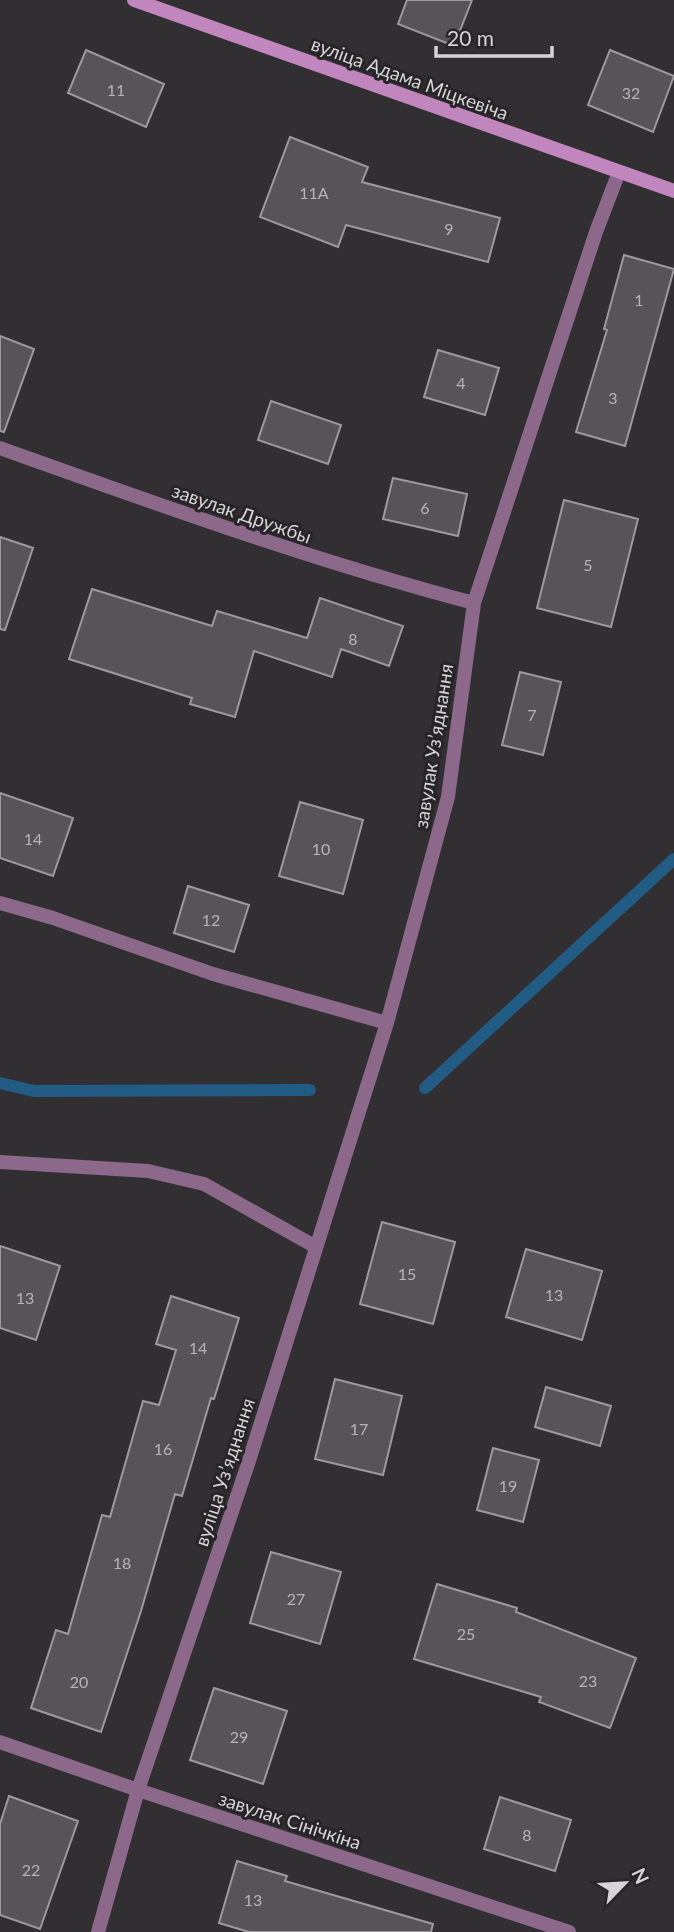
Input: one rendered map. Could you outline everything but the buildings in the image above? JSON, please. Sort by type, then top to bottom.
[{"type":"street","name":"вуліца Адама Міцкевіча","points":[[134,0],[674,191]]},
{"type":"street","name":"завулак Узʼяднання","points":[[387,1023],[448,797],[474,603],[596,232],[619,172]]},
{"type":"street","name":"завулак Дружбы","points":[[0,448],[235,532],[381,579],[474,603]]},
{"type":"street","points":[[0,903],[53,918],[213,974],[387,1023]]},
{"type":"street","name":"вуліца Узʼяднання","points":[[99,1932],[138,1790],[248,1464],[387,1023]]},
{"type":"street","points":[[0,1162],[148,1171],[204,1184],[316,1247]]},
{"type":"street","name":"завулак Сінічкіна","points":[[0,1742],[569,1932]]},
{"type":"waterway","points":[[425,1088],[674,859]]},
{"type":"waterway","points":[[0,1083],[34,1091],[310,1090]]}]
